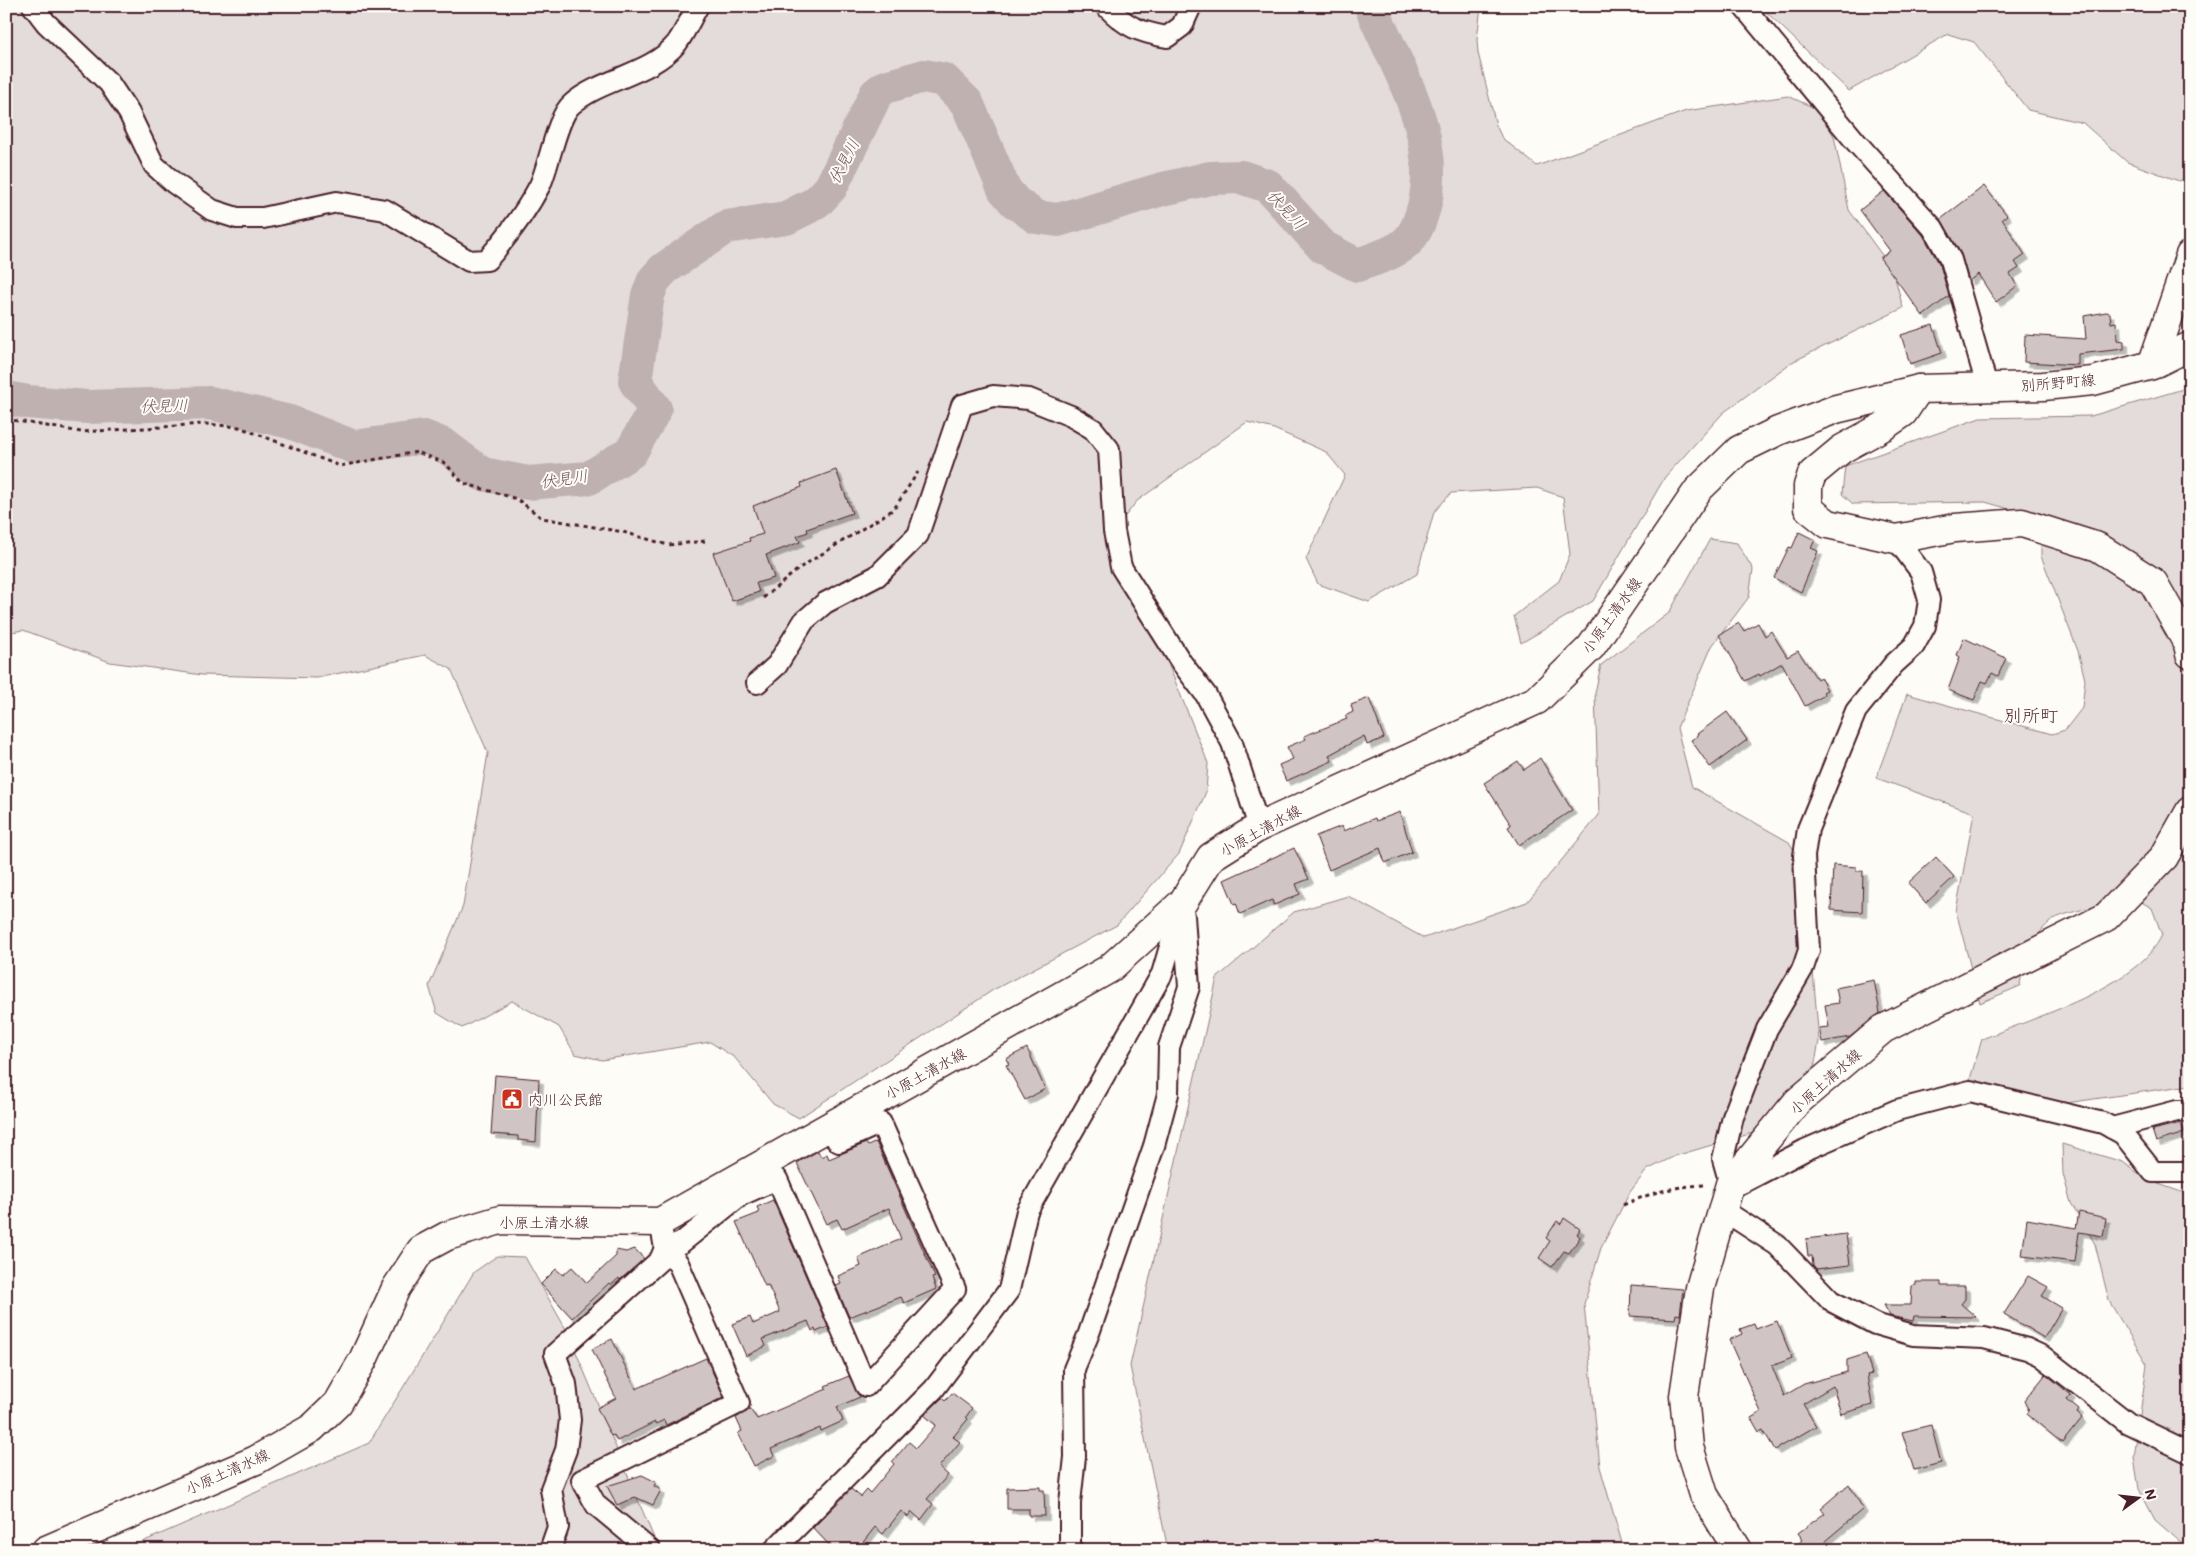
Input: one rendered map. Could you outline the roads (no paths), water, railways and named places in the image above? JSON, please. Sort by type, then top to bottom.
[{"type":"main road","points":[[2152,365],[2190,255]]},
{"type":"main road","name":"別所野町線","points":[[1919,389],[2042,386],[2093,381],[2152,365],[2190,346]]},
{"type":"main road","points":[[1919,389],[1903,413],[1884,426],[1842,449],[1812,474],[1808,486],[1808,508],[1828,524],[1896,539],[1955,528],[2022,523],[2098,547],[2152,582],[2188,644],[2190,654]]},
{"type":"main road","name":"小原土清水線","points":[[46,1550],[256,1460],[312,1428],[338,1403],[362,1360],[396,1288],[421,1250],[447,1236],[500,1220],[662,1235],[827,1128],[1109,969],[1183,902],[1211,857],[1259,827],[1537,700],[1591,647],[1698,490],[1739,450],[1778,431],[1836,409],[1919,389]]},
{"type":"main road","name":"小原土清水線","points":[[1738,1550],[1704,1495],[1689,1447],[1684,1396],[1700,1288],[1730,1184],[1797,1102],[1883,1029],[2106,917],[2164,857],[2190,812]]},
{"type":"street","points":[[33,6],[46,23],[109,83],[129,113],[154,165],[174,183],[212,210],[237,218],[263,218],[337,202],[385,210],[469,261],[487,260],[506,238],[540,184],[558,130],[570,105],[589,92],[648,66],[676,43],[698,6]]},
{"type":"street","points":[[1106,6],[1118,18],[1134,29],[1167,37],[1182,26],[1191,6]]},
{"type":"street","points":[[1743,6],[1856,142],[1933,228],[1951,260],[1987,386]]},
{"type":"street","points":[[757,683],[777,665],[804,621],[825,603],[877,576],[918,535],[962,405],[993,396],[1029,398],[1071,416],[1093,429],[1109,449],[1114,531],[1121,566],[1180,662],[1206,695],[1232,744],[1259,827]]},
{"type":"street","points":[[1896,539],[1921,572],[1929,600],[1925,626],[1914,646],[1894,664],[1856,711],[1808,829],[1804,856],[1808,950],[1803,968],[1767,1029],[1733,1117],[1723,1159],[1730,1184],[1740,1184],[1805,1150],[1897,1110],[1970,1091],[2103,1123],[2123,1134],[2153,1172],[2190,1172]]},
{"type":"street","points":[[774,1550],[934,1389],[1008,1290],[1027,1211],[1162,974],[1183,902]]},
{"type":"street","points":[[1070,1550],[1070,1503],[1075,1457],[1074,1369],[1089,1333],[1154,1146],[1168,1094],[1169,1046],[1189,987],[1183,902]]},
{"type":"street","points":[[2112,1128],[2177,1111],[2190,1111]]},
{"type":"street","points":[[662,1235],[680,1242],[741,1195],[777,1179],[866,1386],[955,1289],[881,1123],[839,1142],[827,1128]]},
{"type":"street","points":[[1722,1210],[1777,1245],[1831,1301],[1875,1324],[1913,1335],[1984,1338],[2027,1349],[2042,1356],[2128,1423],[2190,1453]]},
{"type":"street","points":[[550,1550],[558,1527],[551,1489],[566,1450],[570,1420],[566,1384],[555,1354],[660,1260],[662,1235]]},
{"type":"street","points":[[650,1550],[596,1505],[582,1480],[740,1403],[678,1263],[662,1235]]},
{"type":"waterway","name":"伏見川","points":[[6,398],[28,402],[87,407],[210,403],[290,422],[354,447],[424,437],[444,445],[482,474],[528,483],[589,478],[631,452],[655,409],[635,381],[648,295],[654,280],[664,269],[726,227],[786,218],[820,199],[831,187],[876,94],[885,87],[924,76],[944,80],[967,103],[1004,189],[1015,202],[1036,217],[1058,220],[1159,190],[1210,178],[1241,177],[1268,186],[1323,247],[1357,265],[1392,252],[1407,242],[1416,228],[1424,207],[1428,181],[1427,155],[1422,129],[1414,104],[1371,6]]},
{"type":"place","name":"内川公民館","points":[[512,1099]]},
{"type":"district","name":"別所町","points":[[2031,715]]}]
